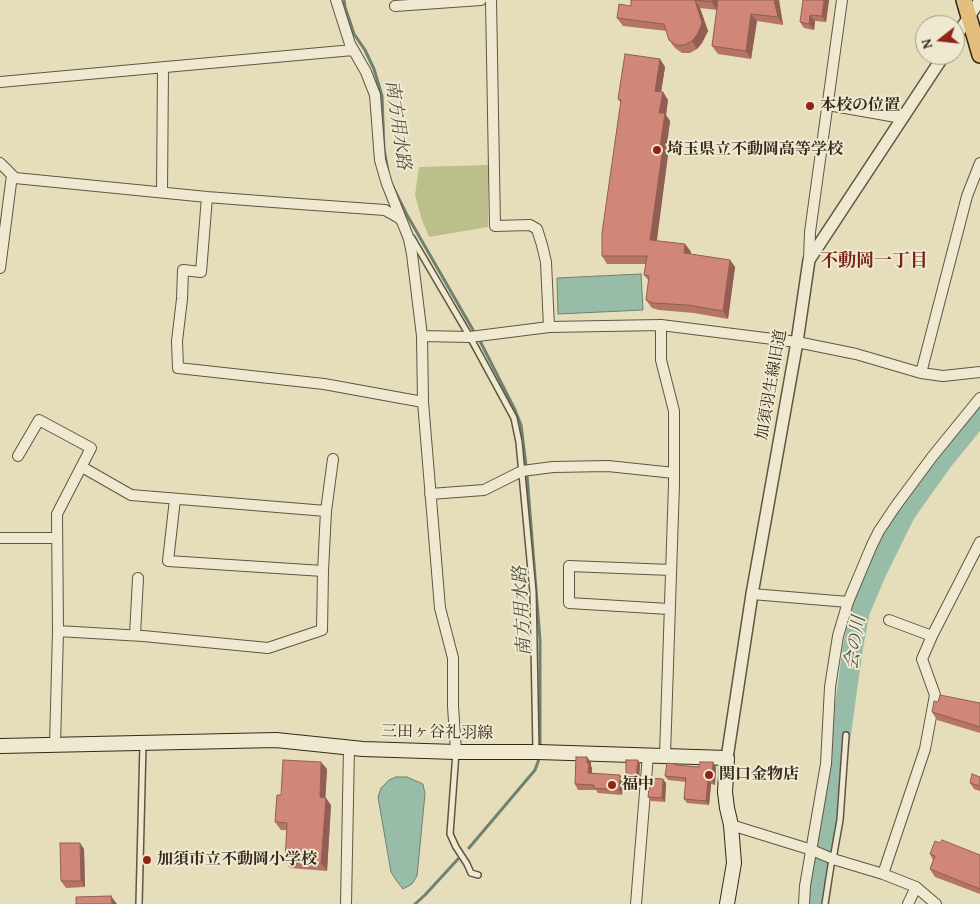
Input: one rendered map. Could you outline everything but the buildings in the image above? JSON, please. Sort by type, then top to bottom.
[{"type":"main road","points":[[964,0],[980,55]]},
{"type":"main road","name":"三田ヶ谷礼羽線","points":[[0,746],[276,740],[363,750],[539,752],[727,758]]},
{"type":"main road","points":[[727,758],[726,808],[731,825],[734,863],[727,904]]},
{"type":"street","points":[[336,0],[350,44],[366,72],[374,95],[380,160],[387,184],[410,239],[422,336],[423,402],[440,608],[453,658],[453,706],[456,752]]},
{"type":"street","points":[[395,6],[481,0]]},
{"type":"street","points":[[492,0],[495,226],[530,225],[537,229],[546,262],[549,327]]},
{"type":"street","points":[[809,260],[810,232],[842,0]]},
{"type":"street","points":[[965,22],[980,0]]},
{"type":"street","points":[[0,82],[353,50]]},
{"type":"street","name":"加須羽生線旧道","points":[[727,758],[752,594],[797,342],[809,260],[937,65]]},
{"type":"street","points":[[162,192],[163,67]]},
{"type":"street","points":[[828,105],[902,118]]},
{"type":"street","points":[[0,163],[16,178],[286,204],[385,210],[399,218],[406,228]]},
{"type":"street","points":[[921,373],[967,196],[980,163]]},
{"type":"street","points":[[0,268],[12,174]]},
{"type":"street","points":[[207,197],[200,272],[183,270],[177,341],[178,368],[324,384],[423,402]]},
{"type":"street","points":[[661,325],[661,360],[674,411],[674,473],[665,756]]},
{"type":"street","points":[[422,336],[474,336],[549,327],[661,325],[797,342],[856,354],[921,373],[943,376],[980,372]]},
{"type":"street","points":[[804,904],[805,886],[815,851],[826,764],[830,687],[838,636],[848,602],[872,545],[895,507],[932,457],[980,398]]},
{"type":"street","points":[[18,456],[39,420],[91,448],[57,514],[58,631],[55,745]]},
{"type":"street","points":[[58,631],[268,648],[322,630],[326,512],[333,458]]},
{"type":"street","points":[[430,494],[484,490],[525,470],[553,466],[608,466],[674,473]]},
{"type":"street","points":[[82,467],[131,495],[326,512]]},
{"type":"street","points":[[175,499],[168,561],[323,571]]},
{"type":"street","points":[[0,538],[57,538]]},
{"type":"street","points":[[884,874],[925,749],[935,696],[922,659],[980,542]]},
{"type":"street","points":[[670,609],[569,603],[569,566],[671,570]]},
{"type":"street","points":[[135,636],[138,578]]},
{"type":"street","points":[[752,594],[848,602]]},
{"type":"street","points":[[889,620],[932,636]]},
{"type":"street","points":[[346,904],[350,748]]},
{"type":"street","points":[[636,904],[648,755]]},
{"type":"street","points":[[731,825],[884,874],[916,887],[936,904]]},
{"type":"street","points":[[908,904],[916,887]]},
{"type":"lane","points":[[406,228],[474,336],[514,418],[525,470],[533,592],[539,752]]},
{"type":"lane","points":[[825,904],[831,858],[840,820],[846,735]]},
{"type":"lane","points":[[139,904],[143,743]]},
{"type":"lane","points":[[456,752],[450,834],[471,873],[478,875]]},
{"type":"shaded area","points":[[488,165],[488,227],[429,237],[415,195],[419,167]]},
{"type":"shaded area","points":[[641,274],[643,310],[558,314],[557,278]]},
{"type":"shaded area","points":[[396,777],[407,777],[423,784],[425,794],[417,876],[412,884],[403,889],[391,872],[378,797],[381,788],[389,780]]},
{"type":"waterway","name":"南方用水路","points":[[344,0],[354,34],[365,50],[374,69],[382,96],[384,149],[388,171]]},
{"type":"waterway","name":"南方用水路","points":[[393,187],[473,330]]},
{"type":"waterway","name":"南方用水路","points":[[480,341],[521,425],[526,466]]},
{"type":"waterway","name":"会の川","points":[[818,904],[824,858],[823,852],[860,611],[905,514],[942,462],[980,415]]},
{"type":"waterway","name":"南方用水路","points":[[527,475],[540,640],[540,747]]},
{"type":"waterway","name":"南方用水路","points":[[469,848],[535,770],[539,759]]},
{"type":"waterway","name":"南方用水路","points":[[415,904],[458,859]]},
{"type":"place","name":"本校の位置","points":[[810,106]]},
{"type":"place","name":"埼玉県立不動岡高等学校","points":[[657,150]]},
{"type":"place","name":"関口金物店","points":[[709,775]]},
{"type":"place","name":"福中","points":[[612,785]]},
{"type":"place","name":"加須市立不動岡小学校","points":[[147,860]]},
{"type":"district","name":"不動岡一丁目","points":[[874,261]]}]
